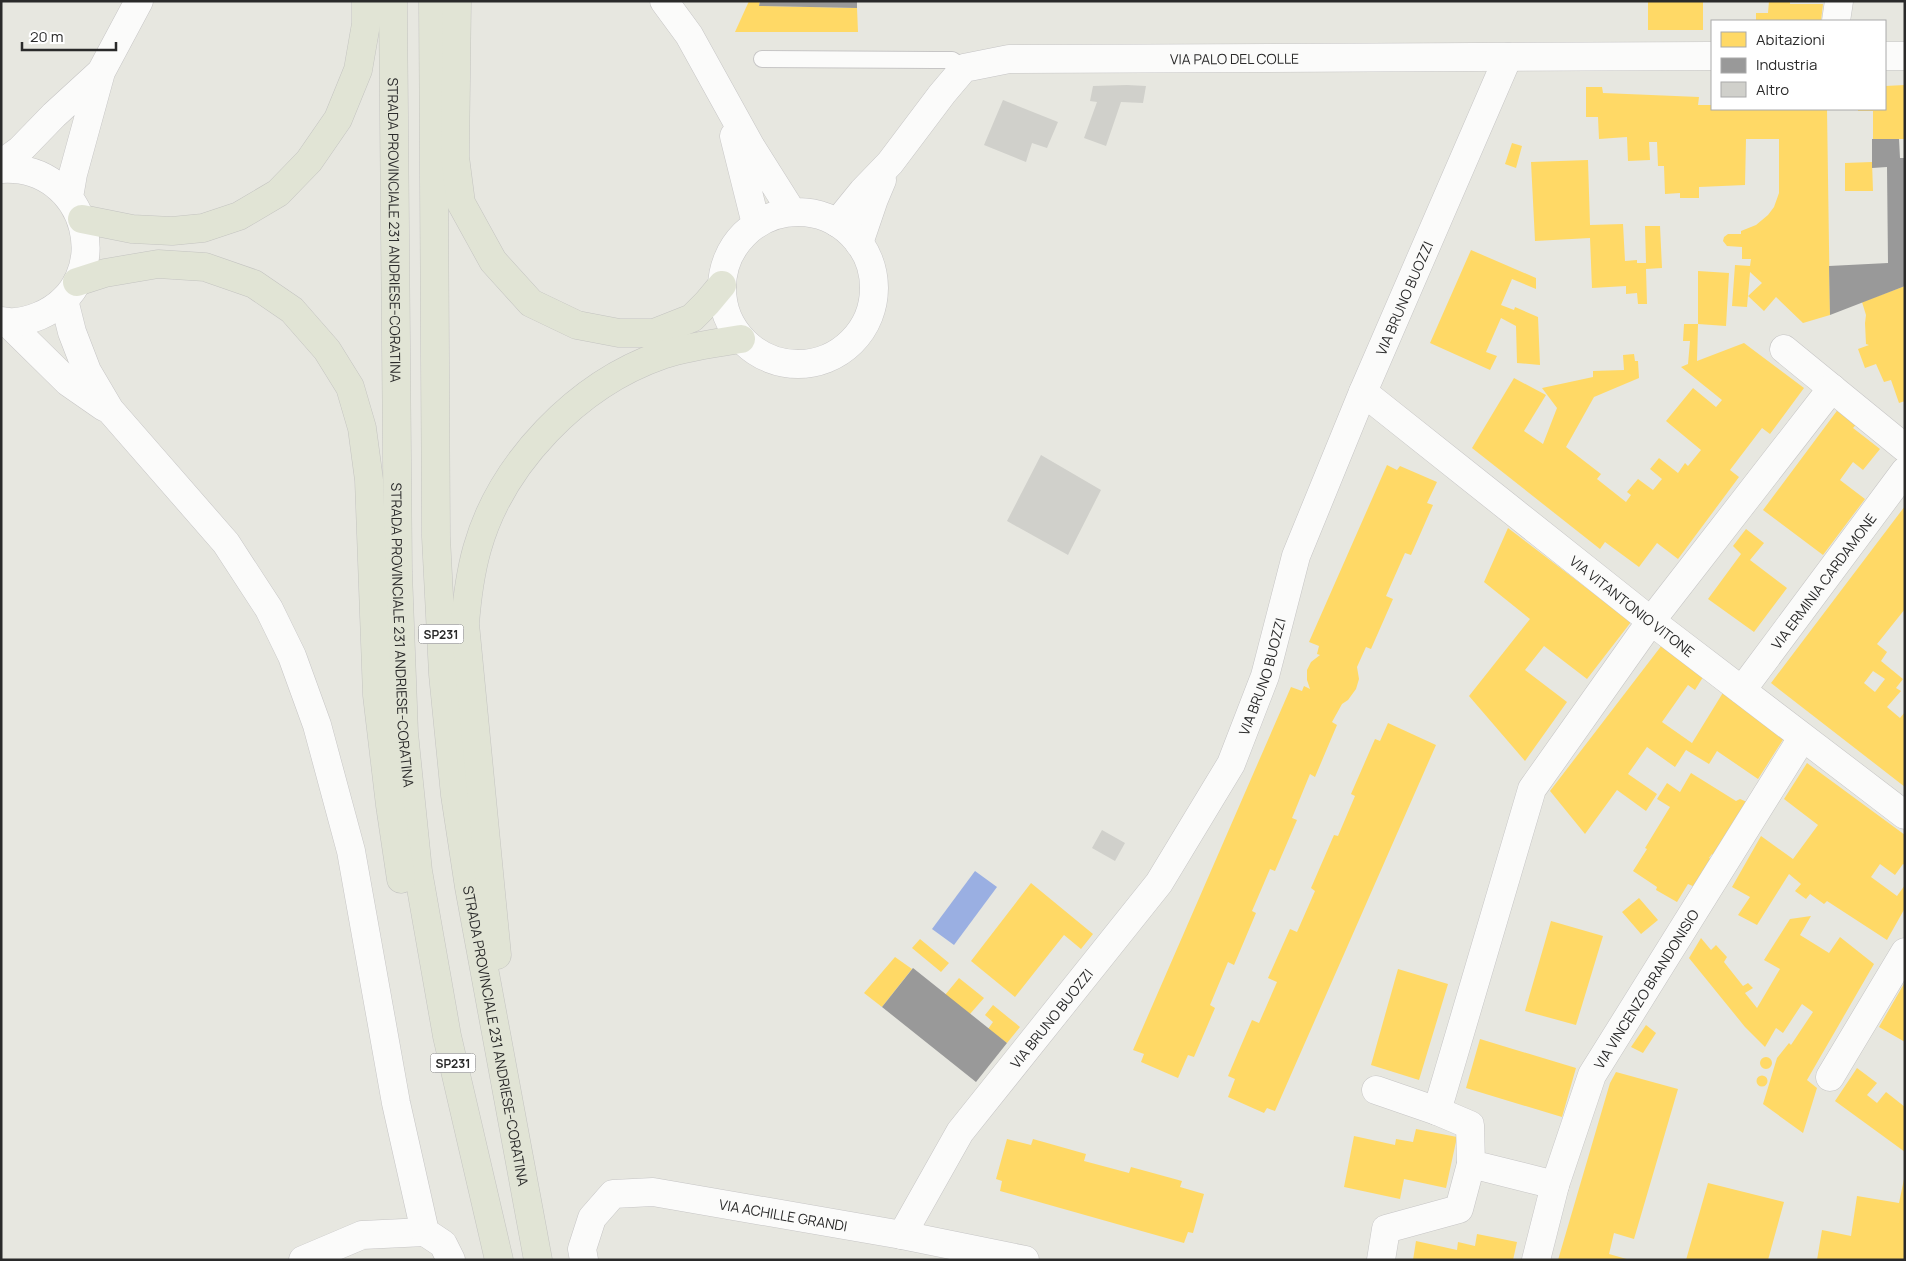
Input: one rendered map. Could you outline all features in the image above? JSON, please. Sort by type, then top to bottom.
[{"type":"main road","points":[[75,208],[132,230],[172,231],[203,228],[239,216],[278,193],[310,161],[338,119],[358,70],[366,24],[366,1]]},
{"type":"main road","name":"STRADA PROVINCIALE 231 ANDRIESE-CORATINA","points":[[394,1],[398,581],[404,733],[418,871],[440,1004],[498,1256]]},
{"type":"main road","name":"STRADA PROVINCIALE 231 ANDRIESE-CORATINA","points":[[433,1],[436,537],[443,674],[455,795],[469,887],[538,1260]]},
{"type":"main road","points":[[457,1],[456,157],[461,203],[493,262],[531,303],[577,325],[618,333],[654,333],[692,318],[722,285]]},
{"type":"main road","points":[[70,291],[105,273],[158,264],[205,267],[254,284],[292,310],[327,350],[350,386],[362,428],[369,480],[378,695],[390,805],[408,927],[430,1046],[498,1256]]},
{"type":"main road","points":[[517,1153],[465,624],[468,585],[478,547],[505,483],[531,448],[562,415],[610,379],[662,355],[741,339]]},
{"type":"street","points":[[5,322],[28,320],[48,312],[70,291],[84,262],[86,241],[75,208],[73,174],[101,72],[139,1]]},
{"type":"street","points":[[664,1],[689,35],[751,147],[792,212]]},
{"type":"street","points":[[1836,20],[1839,1]]},
{"type":"street","name":"VIA PALO DEL COLLE","points":[[964,68],[1009,59],[1711,56]]},
{"type":"street","points":[[1886,56],[1905,56]]},
{"type":"street","name":"VIA BRUNO BUOZZI","points":[[902,1235],[960,1132],[1158,883],[1231,764],[1265,676],[1296,556],[1363,392],[1508,57]]},
{"type":"street","points":[[837,223],[863,191],[890,163],[964,68]]},
{"type":"street","points":[[1,164],[20,150],[54,115],[101,72]]},
{"type":"street","points":[[726,103],[756,224]]},
{"type":"street","points":[[859,243],[874,199],[890,163]]},
{"type":"street","points":[[1,169],[15,168],[35,173],[54,183],[75,208]]},
{"type":"street","points":[[792,212],[815,214],[837,223],[859,243],[871,266],[874,291],[869,317],[855,339],[835,355],[811,363],[785,364],[761,355],[741,339],[731,325],[724,308],[722,285],[726,261],[738,240],[756,224],[773,216],[792,212]]},
{"type":"street","points":[[70,291],[72,332],[87,371],[110,410],[226,543],[269,609],[292,656],[317,725],[351,851],[396,1103],[425,1232]]},
{"type":"street","points":[[5,322],[68,382],[110,410]]},
{"type":"street","points":[[1784,349],[1905,448]]},
{"type":"street","points":[[1437,1111],[1532,789],[1651,620],[1832,388]]},
{"type":"street","name":"VIA VITANTONIO VITONE","points":[[1363,392],[1802,738],[1905,815]]},
{"type":"street","name":"VIA ERMINIA CARDAMONE","points":[[1742,690],[1905,471]]},
{"type":"street","name":"VIA VINCENZO BRANDONISIO","points":[[1536,1260],[1555,1185],[1592,1075],[1802,738]]},
{"type":"street","points":[[1830,1077],[1905,952]]},
{"type":"street","points":[[1376,1090],[1437,1111],[1470,1125],[1471,1164],[1459,1209],[1386,1229],[1381,1260]]},
{"type":"street","points":[[1471,1164],[1555,1185]]},
{"type":"street","name":"VIA ACHILLE GRANDI","points":[[584,1260],[582,1249],[592,1218],[614,1194],[653,1192],[902,1235],[1025,1260]]},
{"type":"street","points":[[303,1260],[362,1235],[425,1232],[443,1244],[451,1260]]},
{"type":"lane","points":[[762,59],[952,60],[964,68]]},
{"type":"water","points":[[975,871],[997,887],[954,945],[932,929]]},
{"type":"building: Abitazioni","points":[[749,1],[760,1],[759,6],[857,8],[858,32],[735,32]]},
{"type":"building: Abitazioni","points":[[1648,1],[1703,1],[1703,30],[1648,30]]},
{"type":"building: Abitazioni","points":[[1769,1],[1790,1],[1790,4],[1823,4],[1821,20],[1756,20],[1756,13],[1768,13]]},
{"type":"building: Abitazioni","points":[[1905,85],[1905,139],[1873,139],[1873,111],[1858,111],[1886,110],[1886,86]]},
{"type":"building: Abitazioni","points":[[1586,87],[1602,87],[1603,93],[1699,97],[1698,105],[1711,105],[1711,110],[1827,110],[1830,315],[1803,323],[1776,297],[1764,311],[1748,296],[1762,283],[1750,272],[1747,307],[1732,306],[1735,265],[1750,266],[1751,259],[1742,259],[1742,247],[1727,246],[1723,241],[1724,237],[1728,234],[1741,234],[1741,231],[1756,225],[1774,207],[1779,193],[1779,139],[1746,139],[1745,185],[1699,187],[1699,198],[1680,198],[1680,193],[1665,194],[1664,166],[1658,166],[1657,142],[1649,142],[1650,160],[1628,161],[1627,137],[1599,139],[1598,117],[1586,117]]},
{"type":"building: Abitazioni","points":[[1512,143],[1522,146],[1516,168],[1505,164]]},
{"type":"building: Abitazioni","points":[[1588,160],[1590,225],[1623,224],[1625,261],[1637,260],[1637,263],[1646,263],[1645,226],[1660,226],[1662,268],[1646,269],[1647,304],[1638,304],[1637,293],[1626,294],[1626,286],[1592,288],[1590,238],[1535,241],[1531,162]]},
{"type":"building: Abitazioni","points":[[1872,162],[1873,191],[1845,191],[1845,163]]},
{"type":"building: Abitazioni","points":[[1471,250],[1536,278],[1536,289],[1512,279],[1501,305],[1514,310],[1515,307],[1538,317],[1540,365],[1517,363],[1516,326],[1501,318],[1486,352],[1497,356],[1490,370],[1430,343]]},
{"type":"building: Abitazioni","points":[[1698,271],[1729,273],[1726,326],[1698,324]]},
{"type":"building: Abitazioni","points":[[1905,286],[1905,401],[1899,403],[1891,380],[1884,382],[1876,364],[1865,368],[1858,349],[1869,345],[1866,344],[1866,315],[1862,302]]},
{"type":"building: Abitazioni","points":[[1684,324],[1698,324],[1697,361],[1744,343],[1804,388],[1770,434],[1762,428],[1730,470],[1739,477],[1678,559],[1657,543],[1639,567],[1605,542],[1600,549],[1472,448],[1514,378],[1546,395],[1524,431],[1543,444],[1557,408],[1542,388],[1593,377],[1593,371],[1624,370],[1623,355],[1634,354],[1635,361],[1638,361],[1639,378],[1594,397],[1566,447],[1601,474],[1597,479],[1626,502],[1631,495],[1627,492],[1638,479],[1653,490],[1662,479],[1650,469],[1659,458],[1678,473],[1685,463],[1688,466],[1701,450],[1666,421],[1693,388],[1716,407],[1722,400],[1681,367],[1688,364],[1690,341],[1683,341]]},
{"type":"building: Abitazioni","points":[[1845,400],[1864,416],[1853,428],[1880,449],[1863,470],[1853,462],[1840,480],[1865,499],[1823,555],[1763,510]]},
{"type":"building: Abitazioni","points":[[1387,465],[1397,470],[1400,466],[1437,482],[1427,503],[1433,505],[1411,555],[1405,553],[1386,596],[1393,599],[1371,649],[1366,647],[1357,667],[1359,679],[1356,689],[1348,700],[1342,704],[1332,722],[1337,725],[1315,777],[1310,774],[1292,818],[1297,820],[1275,871],[1270,869],[1252,911],[1256,913],[1234,965],[1228,962],[1210,1005],[1215,1008],[1194,1057],[1188,1055],[1178,1078],[1141,1062],[1144,1054],[1133,1050],[1291,687],[1302,691],[1304,686],[1310,689],[1307,680],[1307,670],[1311,662],[1320,655],[1317,654],[1319,646],[1309,642]]},
{"type":"building: Abitazioni","points":[[1905,506],[1905,609],[1877,644],[1887,652],[1881,661],[1903,679],[1896,688],[1901,691],[1887,707],[1900,718],[1905,712],[1905,787],[1771,683]],"holes":[[[1873,671],[1885,679],[1875,692],[1864,683]]]},
{"type":"building: Abitazioni","points":[[1508,528],[1631,622],[1587,679],[1544,646],[1525,670],[1567,702],[1525,761],[1469,696],[1530,619],[1484,582]]},
{"type":"building: Abitazioni","points":[[1746,529],[1764,543],[1750,560],[1787,588],[1754,632],[1708,599],[1741,554],[1733,546]]},
{"type":"building: Abitazioni","points":[[1662,645],[1705,674],[1695,690],[1688,685],[1662,722],[1692,743],[1724,691],[1784,738],[1758,779],[1717,751],[1709,764],[1686,750],[1675,767],[1647,747],[1628,774],[1657,794],[1646,811],[1617,790],[1585,834],[1550,791]]},
{"type":"building: Abitazioni","points":[[1388,723],[1436,745],[1275,1111],[1267,1108],[1264,1113],[1228,1097],[1235,1079],[1228,1076],[1252,1020],[1259,1023],[1277,982],[1268,978],[1290,929],[1297,932],[1315,891],[1311,888],[1334,835],[1338,836],[1355,796],[1351,794],[1375,739],[1380,741]]},
{"type":"building: Abitazioni","points":[[1807,763],[1905,835],[1905,865],[1903,864],[1895,875],[1880,864],[1871,877],[1897,896],[1905,885],[1905,908],[1887,940],[1827,901],[1824,904],[1810,894],[1806,899],[1795,891],[1801,884],[1789,874],[1757,925],[1738,915],[1750,897],[1732,887],[1761,836],[1793,859],[1818,825],[1784,799]]},
{"type":"building: Abitazioni","points":[[1691,773],[1736,801],[1740,799],[1747,802],[1716,857],[1712,854],[1709,858],[1713,860],[1695,887],[1688,884],[1677,902],[1656,890],[1657,887],[1633,871],[1670,807],[1657,799],[1667,783],[1680,792]]},
{"type":"building: Abitazioni","points":[[1031,883],[1093,934],[1081,949],[1064,935],[1015,997],[971,961]]},
{"type":"building: Abitazioni","points":[[1639,898],[1658,920],[1641,934],[1622,912]]},
{"type":"building: Abitazioni","points":[[1811,916],[1800,935],[1829,953],[1840,937],[1874,964],[1807,1080],[1817,1088],[1803,1133],[1763,1104],[1777,1058],[1789,1043],[1791,1045],[1813,1012],[1802,1004],[1783,1033],[1776,1028],[1765,1047],[1745,1027],[1689,958],[1701,938],[1711,950],[1716,945],[1727,957],[1724,962],[1743,986],[1748,983],[1753,988],[1745,993],[1757,1008],[1780,969],[1764,960],[1790,919]]},
{"type":"building: Abitazioni","points":[[1551,921],[1603,936],[1576,1025],[1525,1011]]},
{"type":"building: Abitazioni","points":[[920,939],[949,963],[941,972],[912,948]]},
{"type":"building: Abitazioni","points":[[895,957],[912,969],[882,1007],[864,993]]},
{"type":"building: Abitazioni","points":[[1398,969],[1448,984],[1419,1080],[1371,1065]]},
{"type":"building: Abitazioni","points":[[959,978],[984,998],[970,1014],[945,995]]},
{"type":"building: Abitazioni","points":[[1905,982],[1905,1042],[1879,1027]]},
{"type":"building: Abitazioni","points":[[993,1005],[1020,1027],[1007,1043],[988,1029],[993,1022],[985,1015]]},
{"type":"building: Abitazioni","points":[[1646,1025],[1656,1033],[1643,1053],[1631,1047]]},
{"type":"building: Abitazioni","points":[[1480,1039],[1576,1068],[1562,1117],[1466,1088]]},
{"type":"building: Abitazioni","points":[[1764,1057],[1768,1057],[1772,1063],[1768,1069],[1764,1069],[1760,1065],[1760,1061]]},
{"type":"building: Abitazioni","points":[[1857,1068],[1877,1083],[1867,1095],[1877,1103],[1886,1092],[1905,1107],[1905,1152],[1835,1101]]},
{"type":"building: Abitazioni","points":[[1616,1072],[1678,1089],[1634,1239],[1614,1233],[1609,1254],[1630,1260],[1558,1260],[1610,1083]]},
{"type":"building: Abitazioni","points":[[1760,1076],[1764,1076],[1767,1081],[1766,1085],[1760,1086],[1757,1083],[1757,1079]]},
{"type":"building: Abitazioni","points":[[1416,1129],[1457,1137],[1446,1188],[1404,1179],[1400,1199],[1344,1187],[1354,1136],[1395,1145],[1396,1139],[1413,1142]]},
{"type":"building: Abitazioni","points":[[1007,1139],[1031,1145],[1033,1139],[1086,1154],[1084,1161],[1129,1173],[1131,1167],[1182,1181],[1180,1187],[1204,1194],[1193,1233],[1188,1232],[1184,1243],[1000,1191],[1002,1181],[996,1179]]},
{"type":"building: Abitazioni","points":[[1904,1179],[1905,1260],[1817,1260],[1822,1230],[1851,1236],[1857,1196],[1899,1203]]},
{"type":"building: Abitazioni","points":[[1708,1183],[1784,1202],[1768,1260],[1686,1260]]},
{"type":"building: Abitazioni","points":[[1477,1234],[1517,1242],[1513,1260],[1413,1260],[1416,1241],[1457,1250],[1458,1242],[1475,1246]]},
{"type":"building: Industria","points":[[760,1],[857,1],[857,8],[759,6]]},
{"type":"building: Industria","points":[[1872,139],[1899,139],[1900,158],[1905,158],[1905,286],[1830,315],[1829,266],[1888,263],[1887,167],[1872,168]]},
{"type":"building: Industria","points":[[913,968],[1007,1043],[976,1082],[882,1007]]},
{"type":"building: Altro","points":[[1093,86],[1146,86],[1143,103],[1121,102],[1106,146],[1084,138],[1097,102],[1090,101]]},
{"type":"building: Altro","points":[[1003,100],[1058,122],[1047,148],[1032,143],[1026,162],[984,145]]},
{"type":"building: Altro","points":[[1041,455],[1101,490],[1068,555],[1007,521]]},
{"type":"building: Altro","points":[[1102,830],[1125,843],[1115,861],[1092,848]]}]
